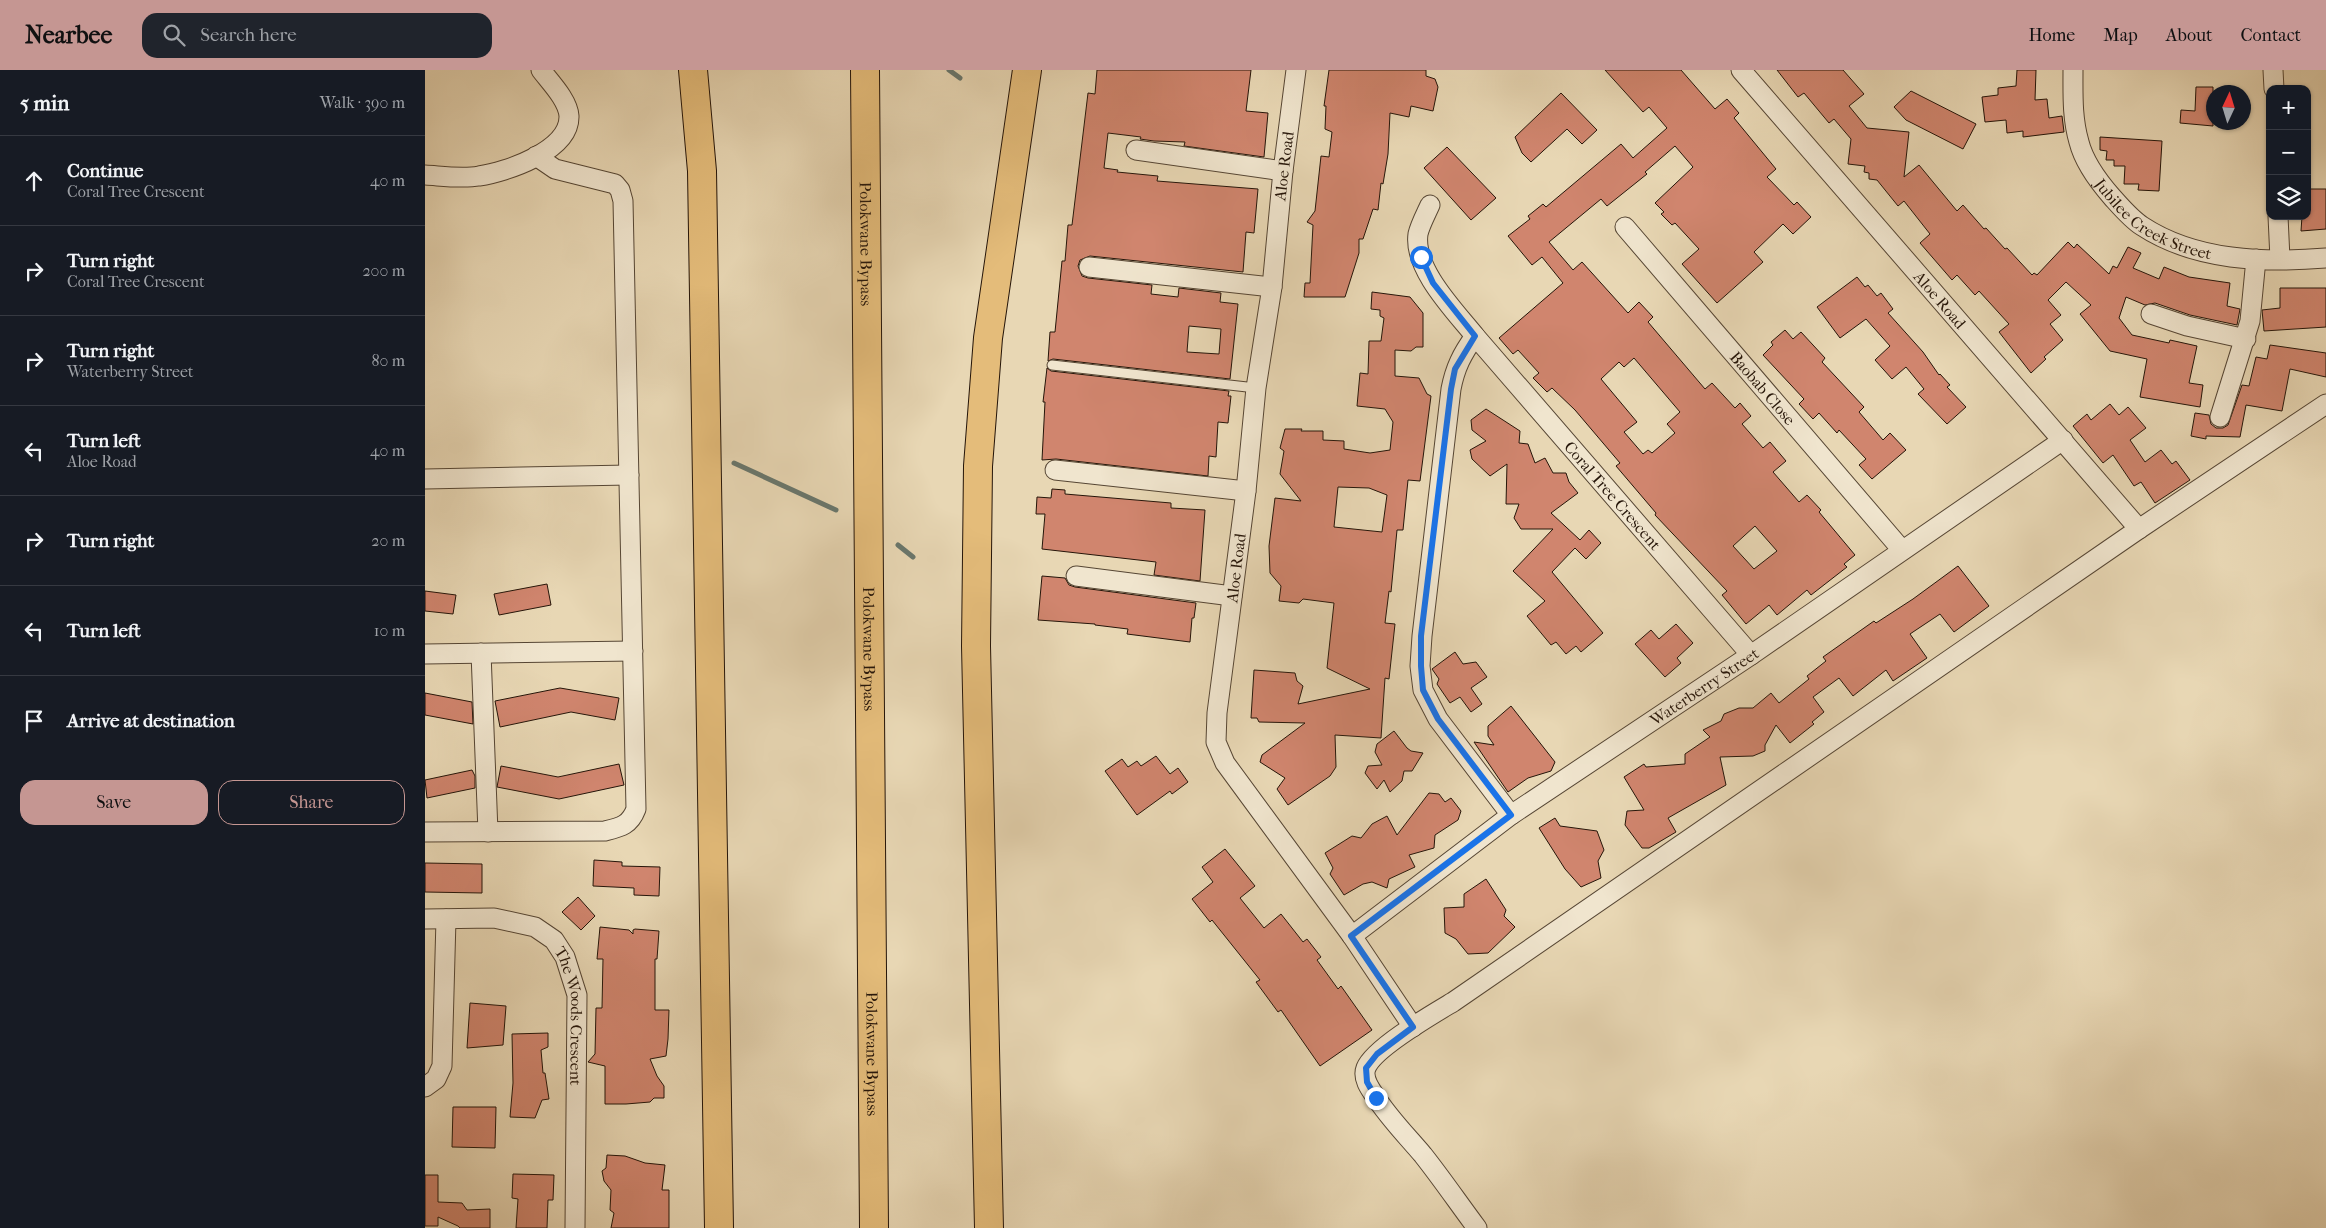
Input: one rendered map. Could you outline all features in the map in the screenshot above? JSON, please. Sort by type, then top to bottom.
[{"type":"main road","points":[[693,70],[703,171],[719,1228]]},
{"type":"main road","name":"Polokwane Bypass","points":[[865,70],[874,1228]]},
{"type":"main road","points":[[989,1228],[976,646],[978,466],[988,338],[1027,70]]},
{"type":"street","points":[[425,175],[477,176],[507,170],[536,156],[562,136],[569,114],[563,101],[541,70]]},
{"type":"street","name":"Aloe Road","points":[[1296,70],[1283,171],[1272,287],[1256,388],[1246,491],[1217,713],[1217,742],[1225,763],[1351,936],[1413,1027]]},
{"type":"street","name":"Aloe Road","points":[[1741,70],[2139,529]]},
{"type":"street","name":"Jubilee Creek Street","points":[[2073,70],[2073,113],[2079,143],[2102,186],[2141,226],[2177,242],[2229,258],[2256,260],[2326,258]]},
{"type":"street","points":[[2273,70],[2274,85]]},
{"type":"street","points":[[1136,150],[1283,171]]},
{"type":"street","points":[[425,832],[605,831],[625,825],[632,820],[636,809],[623,201],[620,190],[615,184],[555,169],[536,156]]},
{"type":"street","name":"Coral Tree Crescent","points":[[1429,205],[1418,234],[1421,257],[1433,283],[1475,336],[1751,655]]},
{"type":"street","points":[[2278,220],[2280,259]]},
{"type":"street","name":"Baobab Close","points":[[1625,227],[1902,550]]},
{"type":"street","points":[[2220,417],[2246,339],[2250,321],[2256,260]]},
{"type":"street","points":[[1089,267],[1272,287]]},
{"type":"street","points":[[2151,314],[2187,326],[2246,339]]},
{"type":"street","points":[[1475,336],[1455,369],[1451,389],[1421,636],[1421,666],[1423,690],[1438,719],[1511,815]]},
{"type":"street","points":[[1477,1228],[1425,1157],[1376,1098],[1367,1082],[1365,1073],[1370,1062],[1377,1054],[1413,1027],[1453,1002],[2139,529],[2326,404]]},
{"type":"street","name":"Waterberry Street","points":[[1351,936],[1511,815],[1751,655],[2063,440]]},
{"type":"street","points":[[1055,470],[1246,491]]},
{"type":"street","points":[[425,479],[629,474]]},
{"type":"street","points":[[1076,576],[1232,596]]},
{"type":"street","points":[[425,654],[633,650]]},
{"type":"street","points":[[481,653],[488,832]]},
{"type":"street","name":"The Woods Crescent","points":[[425,919],[494,918],[535,927],[554,940],[565,957],[577,995],[575,1228]]},
{"type":"street","points":[[425,1087],[435,1079],[442,1066],[446,919]]},
{"type":"lane","points":[[1051,365],[1256,388]]},
{"type":"building","points":[[1097,70],[1251,70],[1246,111],[1268,113],[1264,157],[1184,146],[1185,142],[1154,141],[1140,139],[1141,137],[1108,133],[1104,168],[1118,170],[1117,172],[1158,176],[1157,181],[1258,189],[1254,233],[1246,232],[1243,272],[1090,256],[1080,260],[1078,266],[1082,276],[1088,278],[1152,285],[1151,294],[1178,297],[1179,288],[1221,293],[1220,302],[1238,304],[1230,379],[1053,359],[1048,361],[1050,332],[1055,332],[1062,261],[1065,261],[1068,225],[1072,225],[1088,93],[1095,94]],"holes":[[[1189,326],[1221,329],[1219,354],[1187,352]]]},
{"type":"building","points":[[1329,70],[1426,70],[1426,76],[1435,79],[1438,87],[1433,111],[1411,106],[1409,117],[1390,113],[1388,154],[1383,184],[1381,183],[1378,210],[1373,209],[1363,239],[1359,239],[1359,253],[1345,297],[1304,297],[1305,283],[1310,283],[1313,225],[1307,222],[1315,211],[1321,156],[1329,157],[1332,132],[1325,129],[1326,106],[1324,106]]},
{"type":"building","points":[[1605,70],[1681,70],[1715,109],[1727,99],[1739,113],[1734,118],[1776,169],[1767,177],[1794,205],[1797,202],[1811,217],[1793,234],[1783,224],[1754,252],[1763,262],[1717,303],[1682,264],[1699,249],[1675,223],[1672,225],[1661,214],[1664,212],[1655,203],[1693,167],[1675,146],[1645,172],[1647,174],[1607,206],[1601,199],[1549,242],[1573,270],[1582,262],[1628,313],[1639,302],[1653,317],[1648,322],[1705,389],[1712,383],[1735,408],[1740,403],[1751,416],[1742,424],[1763,448],[1770,442],[1786,461],[1773,472],[1799,502],[1807,495],[1821,510],[1819,512],[1855,555],[1844,564],[1847,567],[1811,595],[1807,590],[1777,615],[1769,605],[1746,624],[1722,595],[1727,591],[1655,515],[1656,513],[1616,466],[1620,463],[1575,410],[1552,388],[1547,392],[1533,378],[1539,373],[1518,350],[1513,354],[1499,338],[1563,283],[1542,257],[1532,265],[1508,236],[1530,219],[1528,216],[1543,204],[1546,207],[1621,144],[1633,158],[1667,128],[1649,107],[1643,112]],"holes":[[[1634,358],[1680,412],[1667,424],[1675,433],[1652,453],[1648,450],[1643,454],[1624,432],[1637,422],[1601,379],[1619,362],[1624,367]],[[1755,526],[1777,551],[1754,569],[1733,546]]]},
{"type":"building","points":[[1777,70],[1843,70],[1864,94],[1849,106],[1867,128],[1909,132],[1904,177],[1919,165],[1957,211],[1963,205],[1984,229],[1986,228],[2005,249],[2007,248],[2032,275],[2034,273],[2037,275],[2068,242],[2074,248],[2077,244],[2109,274],[2113,266],[2117,268],[2128,247],[2141,253],[2133,268],[2159,279],[2164,267],[2189,277],[2230,283],[2227,306],[2240,309],[2237,325],[2190,315],[2155,303],[2145,305],[2126,297],[2119,318],[2132,335],[2169,343],[2170,340],[2197,346],[2189,383],[2203,385],[2200,407],[2140,397],[2147,359],[2110,351],[2080,314],[2091,305],[2066,282],[2048,300],[2061,315],[2050,324],[2063,340],[2044,357],[2046,359],[2031,373],[1999,332],[2009,324],[1979,291],[1975,295],[1957,275],[1952,280],[1920,243],[1930,234],[1904,201],[1898,206],[1877,180],[1869,179],[1869,173],[1864,172],[1865,166],[1848,164],[1851,139],[1834,119],[1829,123],[1804,93],[1798,97]]},
{"type":"building","points":[[2017,70],[2036,70],[2035,100],[2047,99],[2049,118],[2062,116],[2064,132],[2023,137],[2023,131],[2007,133],[2006,120],[1985,122],[1982,97],[1998,95],[1998,88],[2016,86]]},
{"type":"building","points":[[2196,87],[2206,87],[2206,125],[2180,123],[2181,110],[2195,111]]},
{"type":"building","points":[[1911,91],[1976,124],[1963,149],[1906,120],[1894,107]]},
{"type":"building","points":[[1561,93],[1597,130],[1582,144],[1567,129],[1531,162],[1522,153],[1515,137]]},
{"type":"building","points":[[2100,137],[2162,141],[2159,191],[2138,190],[2139,184],[2124,184],[2125,166],[2114,166],[2114,160],[2106,160],[2107,151],[2100,150]]},
{"type":"building","points":[[1447,147],[1496,198],[1471,220],[1424,168]]},
{"type":"building","points":[[2311,189],[2326,189],[2326,229],[2301,231],[2302,220],[2311,220]]},
{"type":"building","points":[[1857,277],[1865,287],[1868,285],[1877,296],[1881,293],[1893,309],[1888,313],[1923,352],[1939,375],[1950,385],[1947,387],[1966,407],[1947,424],[1918,394],[1924,389],[1906,367],[1892,379],[1875,360],[1890,346],[1866,319],[1840,338],[1817,307]]},
{"type":"building","points":[[2280,288],[2326,288],[2326,327],[2264,331],[2262,310],[2280,308]]},
{"type":"building","points":[[1372,292],[1410,297],[1423,313],[1423,347],[1416,347],[1411,351],[1395,350],[1395,376],[1419,378],[1427,394],[1431,396],[1420,481],[1408,480],[1403,530],[1397,530],[1391,592],[1389,591],[1385,623],[1395,624],[1389,679],[1385,678],[1381,738],[1335,735],[1336,767],[1330,776],[1288,805],[1277,789],[1285,778],[1260,762],[1262,755],[1305,723],[1259,722],[1257,718],[1251,718],[1254,670],[1295,673],[1297,681],[1303,686],[1298,704],[1370,689],[1327,668],[1334,603],[1303,599],[1299,603],[1279,601],[1281,586],[1270,573],[1269,546],[1275,498],[1301,501],[1280,474],[1284,451],[1280,448],[1285,429],[1302,429],[1301,431],[1323,431],[1323,440],[1344,441],[1344,449],[1370,453],[1390,450],[1393,422],[1385,409],[1357,406],[1360,373],[1368,374],[1369,341],[1381,341],[1384,318],[1380,316],[1380,310],[1371,309]],"holes":[[[1338,487],[1369,488],[1387,495],[1382,532],[1334,527]]]},
{"type":"building","points":[[1785,330],[1793,339],[1801,332],[1825,358],[1822,362],[1864,407],[1859,412],[1883,440],[1890,433],[1906,450],[1872,479],[1859,465],[1866,459],[1839,430],[1837,433],[1819,413],[1813,419],[1799,404],[1804,399],[1763,355],[1773,345],[1771,342]]},
{"type":"building","points":[[2270,345],[2326,353],[2326,377],[2290,369],[2282,411],[2246,405],[2240,437],[2206,436],[2206,439],[2191,436],[2195,413],[2209,415],[2211,424],[2216,428],[2223,428],[2228,425],[2242,385],[2249,386],[2256,357],[2267,359]]},
{"type":"building","points":[[1047,368],[1051,371],[1229,391],[1228,396],[1231,396],[1228,423],[1218,422],[1216,457],[1209,456],[1208,476],[1056,459],[1042,460],[1045,402],[1043,402]]},
{"type":"building","points":[[2110,404],[2119,415],[2128,407],[2146,428],[2130,440],[2145,462],[2161,450],[2172,464],[2176,461],[2190,480],[2155,503],[2141,482],[2134,486],[2113,455],[2103,463],[2073,426],[2087,414],[2091,420]]},
{"type":"building","points":[[1486,409],[1520,431],[1519,443],[1528,444],[1535,463],[1545,458],[1553,473],[1566,473],[1569,482],[1578,493],[1551,513],[1580,540],[1589,530],[1601,543],[1586,559],[1575,548],[1552,572],[1603,633],[1581,652],[1576,646],[1566,654],[1556,642],[1551,645],[1527,616],[1545,601],[1513,571],[1553,529],[1521,529],[1514,518],[1519,504],[1506,504],[1507,464],[1490,476],[1472,459],[1470,450],[1486,441],[1472,430],[1471,420]]},
{"type":"building","points":[[1052,489],[1065,490],[1065,494],[1171,503],[1171,508],[1205,510],[1200,581],[1154,575],[1156,562],[1042,549],[1045,514],[1036,514],[1037,497],[1051,498]]},
{"type":"building","points":[[1958,566],[1989,606],[1954,632],[1940,614],[1910,634],[1927,658],[1893,681],[1886,670],[1853,696],[1839,678],[1813,697],[1824,712],[1812,722],[1814,724],[1790,743],[1776,725],[1765,745],[1765,751],[1753,756],[1720,757],[1726,785],[1668,818],[1676,832],[1649,848],[1642,848],[1625,825],[1627,811],[1644,810],[1624,777],[1644,764],[1646,767],[1685,764],[1685,754],[1710,737],[1703,730],[1721,721],[1724,714],[1739,708],[1753,708],[1771,693],[1779,703],[1809,679],[1807,676],[1826,661],[1823,657],[1874,621],[1876,623],[1913,599]]},
{"type":"building","points":[[1042,576],[1065,578],[1069,585],[1075,587],[1196,603],[1194,618],[1192,618],[1190,642],[1127,634],[1128,629],[1095,624],[1038,620]]},
{"type":"building","points":[[547,584],[551,605],[499,615],[494,594]]},
{"type":"building","points":[[425,591],[456,595],[453,614],[425,611]]},
{"type":"building","points":[[1676,624],[1693,643],[1677,658],[1681,663],[1665,677],[1635,644],[1651,630],[1659,639]]},
{"type":"building","points":[[1455,652],[1463,664],[1476,662],[1487,677],[1471,688],[1482,704],[1471,712],[1460,697],[1450,703],[1437,684],[1439,679],[1432,669]]},
{"type":"building","points":[[560,688],[619,698],[615,720],[571,712],[500,727],[495,701]]},
{"type":"building","points":[[425,693],[472,702],[473,724],[425,715]]},
{"type":"building","points":[[1511,706],[1555,762],[1551,771],[1528,778],[1508,792],[1474,742],[1494,745],[1488,736],[1488,726]]},
{"type":"building","points":[[1394,731],[1407,748],[1411,751],[1423,753],[1412,771],[1404,771],[1402,781],[1390,792],[1384,780],[1377,789],[1365,773],[1368,766],[1382,765],[1375,752],[1377,744]]},
{"type":"building","points":[[1156,756],[1170,774],[1178,768],[1188,782],[1172,794],[1170,791],[1137,815],[1105,771],[1122,759],[1128,767],[1137,761],[1141,766]]},
{"type":"building","points":[[619,764],[624,785],[559,799],[497,787],[501,766],[558,777]]},
{"type":"building","points":[[472,770],[475,776],[475,788],[427,798],[425,780]]},
{"type":"building","points":[[1429,793],[1439,794],[1445,802],[1451,798],[1461,811],[1458,820],[1435,835],[1434,848],[1409,855],[1415,867],[1389,879],[1387,888],[1372,882],[1363,884],[1344,895],[1330,874],[1333,868],[1325,853],[1352,836],[1361,838],[1372,824],[1387,816],[1397,835]]},
{"type":"building","points":[[1555,818],[1560,826],[1597,831],[1604,850],[1598,861],[1601,878],[1581,887],[1565,869],[1539,828]]},
{"type":"building","points":[[1225,849],[1255,886],[1240,898],[1264,928],[1281,914],[1303,942],[1307,939],[1321,957],[1317,960],[1338,989],[1341,986],[1372,1030],[1320,1066],[1281,1010],[1278,1012],[1256,982],[1260,980],[1212,920],[1210,922],[1192,899],[1213,882],[1202,867]]},
{"type":"building","points":[[594,860],[622,862],[622,866],[660,867],[659,896],[634,895],[634,888],[593,886]]},
{"type":"building","points":[[425,863],[482,864],[482,893],[425,892]]},
{"type":"building","points":[[1486,879],[1506,910],[1504,916],[1515,927],[1488,953],[1468,954],[1456,939],[1445,933],[1444,908],[1464,907],[1464,894]]},
{"type":"building","points":[[578,897],[595,916],[581,930],[562,912]]},
{"type":"building","points":[[600,927],[629,930],[633,934],[635,929],[659,931],[657,959],[655,959],[655,1010],[669,1010],[668,1039],[666,1056],[650,1059],[657,1076],[664,1086],[664,1098],[654,1098],[650,1102],[605,1104],[605,1066],[588,1062],[595,1054],[596,1008],[602,1008],[603,959],[597,959]]},
{"type":"building","points":[[470,1003],[506,1006],[503,1045],[467,1048]]},
{"type":"building","points":[[548,1033],[548,1047],[541,1050],[543,1073],[545,1073],[549,1099],[542,1100],[535,1118],[510,1117],[513,1083],[512,1034]]},
{"type":"building","points":[[453,1107],[496,1107],[495,1148],[452,1147]]},
{"type":"building","points":[[607,1155],[625,1156],[645,1163],[665,1165],[662,1190],[669,1190],[669,1228],[611,1228],[614,1213],[610,1210],[611,1190],[604,1181],[602,1171],[606,1168]]},
{"type":"building","points":[[513,1174],[554,1175],[553,1200],[548,1200],[547,1228],[516,1228],[518,1199],[512,1198]]},
{"type":"building","points":[[425,1175],[438,1175],[438,1202],[462,1203],[467,1210],[490,1209],[490,1228],[460,1228],[438,1217],[438,1226],[425,1226]]},
{"type":"waterway","points":[[949,70],[960,78]]},
{"type":"waterway","points":[[734,463],[836,510]]},
{"type":"waterway","points":[[898,545],[913,557]]},
{"type":"route","points":[[1376,1098],[1365,1077],[1366,1068],[1377,1054],[1413,1027],[1351,936],[1511,815],[1438,719],[1423,690],[1421,636],[1451,389],[1455,369],[1462,354],[1475,336],[1433,283],[1421,257]]}]
